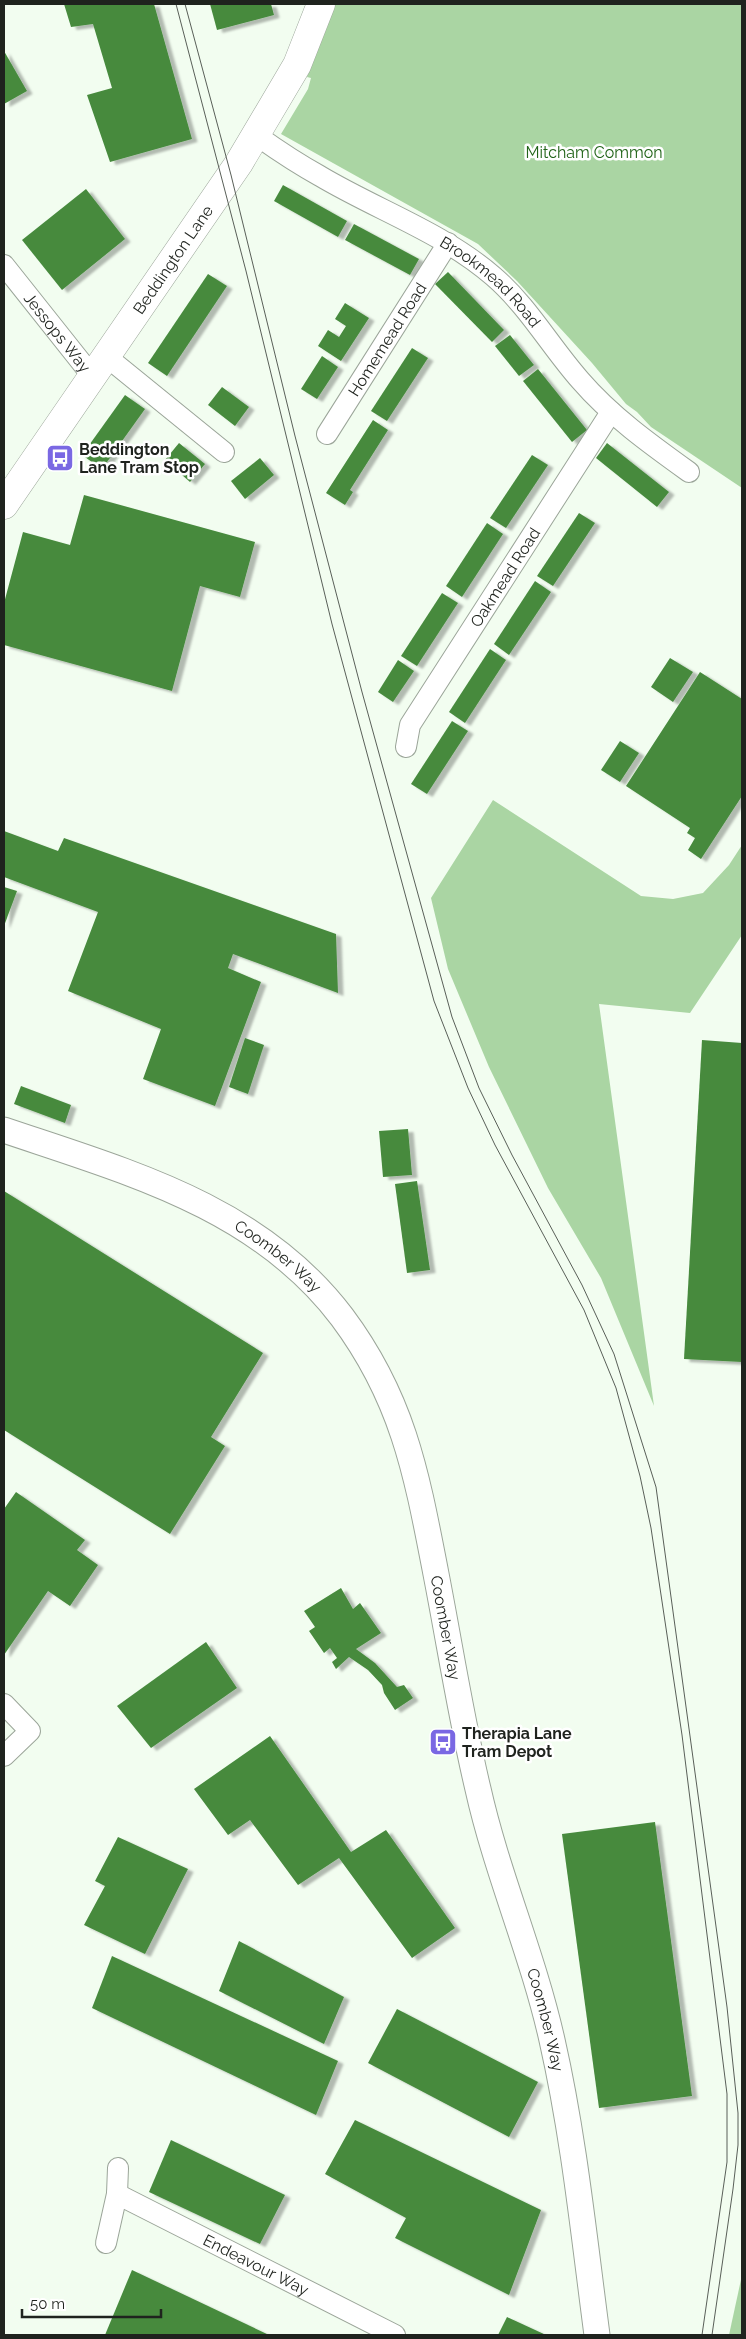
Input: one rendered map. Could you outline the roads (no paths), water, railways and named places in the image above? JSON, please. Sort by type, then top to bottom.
[{"type":"main road","name":"Beddington Lane","points":[[4,505],[100,367],[256,135],[297,65],[321,4]]},
{"type":"street","name":"Brookmead Road","points":[[256,135],[319,176],[448,243],[479,265],[529,313],[580,380],[610,412],[643,439],[689,472]]},
{"type":"street","name":"Homemead Road","points":[[327,434],[448,243]]},
{"type":"street","name":"Jessops Way","points":[[4,265],[100,367],[224,452]]},
{"type":"street","name":"Oakmead Road","points":[[406,747],[410,725],[610,412]]},
{"type":"street","name":"Coomber Way","points":[[4,1130],[139,1175],[192,1199],[239,1224],[280,1254],[315,1286],[341,1316],[386,1388],[413,1460],[481,1802],[538,1983],[552,2041],[570,2137],[597,2335]]},
{"type":"street","points":[[4,1704],[30,1731],[4,1756]]},
{"type":"street","points":[[106,2243],[117,2194],[118,2168]]},
{"type":"street","name":"Endeavour Way","points":[[117,2194],[395,2335]]},
{"type":"tram line","points":[[176,4],[246,271],[332,624],[434,1001],[468,1088],[495,1145],[584,1310],[616,1388],[640,1476],[651,1528],[682,1735],[727,2094],[727,2162],[702,2335]]},
{"type":"tram line","points":[[185,4],[231,175],[295,436],[362,692],[452,1017],[479,1088],[512,1155],[582,1285],[614,1354],[656,1487],[727,2007],[738,2113],[738,2145],[733,2189],[712,2335]]},
{"type":"place","name":"Beddington Lane Tram Stop","points":[[60,458]]},
{"type":"place","name":"Therapia Lane Tram Depot","points":[[443,1742]]},
{"type":"park label","name":"Mitcham Common","points":[[594,152]]}]
